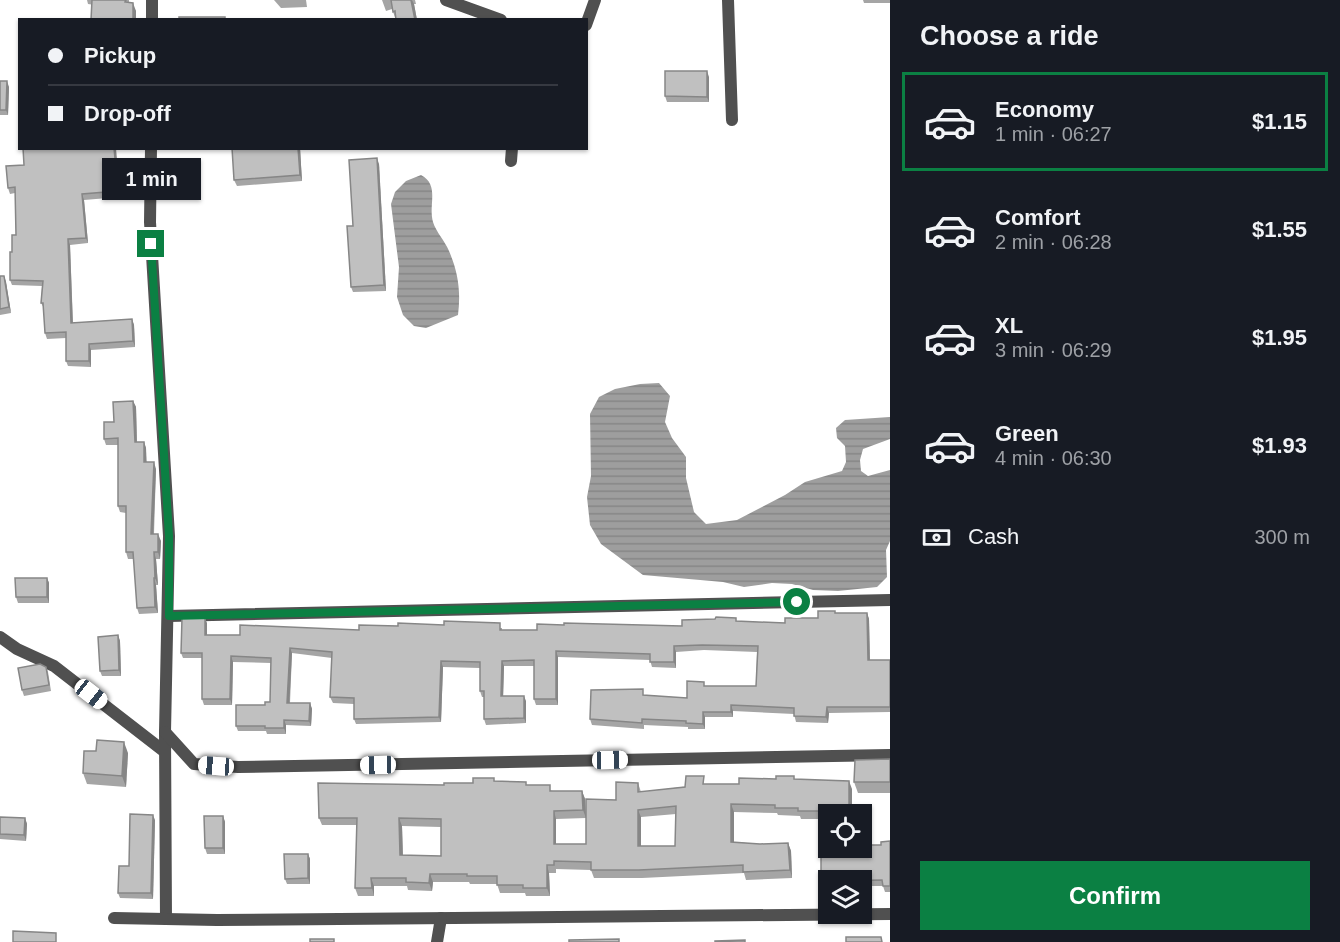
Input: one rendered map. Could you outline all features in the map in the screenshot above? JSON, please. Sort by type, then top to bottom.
[{"type":"street","points":[[152,18],[153,0]]},
{"type":"street","points":[[446,0],[496,18]]},
{"type":"street","points":[[588,20],[595,0]]},
{"type":"street","points":[[728,0],[732,120]]},
{"type":"street","points":[[151,150],[150,222],[169,536],[165,732],[166,919]]},
{"type":"street","points":[[169,616],[890,600]]},
{"type":"street","points":[[0,637],[17,649],[54,666],[165,752]]},
{"type":"street","points":[[165,732],[194,764],[238,767],[890,755]]},
{"type":"street","points":[[114,918],[890,914]]},
{"type":"street","points":[[436,942],[441,918]]},
{"type":"shaded area","points":[[421,175],[427,179],[432,190],[433,222],[452,259],[457,274],[459,298],[458,315],[426,328],[414,326],[403,315],[397,297],[399,267],[391,204],[395,192],[406,181]]},
{"type":"shaded area","points":[[659,383],[670,396],[665,422],[672,438],[686,457],[686,478],[694,512],[706,524],[737,520],[805,482],[842,471],[846,462],[845,446],[837,438],[836,428],[845,420],[890,417],[890,439],[863,449],[860,460],[861,471],[868,476],[890,470],[890,541],[886,550],[887,577],[877,587],[838,591],[813,590],[792,584],[772,583],[744,587],[723,582],[643,575],[601,544],[590,525],[587,497],[591,476],[590,414],[599,397],[615,389]]},
{"type":"building","points":[[92,0],[126,0],[125,2],[133,3],[133,18],[91,18]]},
{"type":"building","points":[[391,0],[411,0],[415,18],[396,18],[395,11],[393,12]]},
{"type":"building","points":[[179,17],[225,17],[225,18]]},
{"type":"building","points":[[665,71],[707,71],[707,97],[665,96]]},
{"type":"building","points":[[0,81],[7,81],[6,110],[0,110]]},
{"type":"building","points":[[23,150],[114,150],[118,191],[82,194],[86,238],[68,239],[71,323],[132,319],[133,341],[89,344],[89,361],[66,361],[66,332],[45,333],[43,303],[41,303],[43,281],[10,280],[12,235],[16,235],[15,187],[8,188],[6,166],[24,165]]},
{"type":"building","points":[[232,150],[298,150],[300,175],[234,180]]},
{"type":"building","points":[[377,158],[384,285],[351,287],[347,226],[353,226],[349,160]]},
{"type":"building","points":[[0,276],[4,276],[9,307],[0,309]]},
{"type":"building","points":[[133,401],[135,442],[144,442],[144,462],[154,462],[151,534],[158,534],[158,552],[154,552],[155,607],[137,608],[133,552],[126,552],[126,506],[118,506],[118,438],[104,439],[104,422],[114,422],[113,402]]},
{"type":"building","points":[[15,578],[47,578],[47,597],[16,597]]},
{"type":"building","points":[[818,611],[867,613],[868,660],[890,660],[890,707],[827,707],[826,717],[794,716],[794,708],[731,705],[731,712],[703,712],[703,724],[642,719],[642,723],[590,719],[591,690],[643,689],[643,695],[687,698],[687,681],[704,682],[704,686],[756,686],[758,646],[702,645],[674,646],[674,662],[650,662],[650,654],[556,651],[556,699],[534,699],[534,660],[502,661],[501,696],[524,696],[524,718],[484,719],[484,691],[480,691],[480,662],[441,661],[439,717],[354,719],[354,698],[330,697],[332,652],[290,648],[287,703],[310,703],[309,721],[284,720],[284,728],[236,726],[236,705],[265,705],[265,702],[270,702],[271,658],[231,656],[230,699],[202,699],[202,653],[181,653],[182,618],[205,618],[205,635],[240,635],[240,625],[359,630],[359,625],[398,626],[398,623],[444,625],[444,621],[500,623],[500,630],[537,630],[537,624],[564,625],[564,623],[682,626],[682,620],[715,619],[716,617],[736,618],[736,621],[785,623],[785,618],[818,618]]},
{"type":"building","points":[[118,635],[119,670],[100,671],[98,637]]},
{"type":"building","points":[[40,664],[46,667],[49,685],[22,690],[18,668]]},
{"type":"building","points":[[97,740],[124,742],[122,776],[83,773],[84,751],[96,751]]},
{"type":"building","points":[[890,759],[890,782],[854,782],[855,760]]},
{"type":"building","points":[[686,776],[704,776],[703,784],[739,784],[739,778],[776,779],[776,776],[794,776],[794,779],[849,781],[849,804],[818,804],[818,811],[798,811],[798,808],[775,808],[775,805],[731,804],[731,842],[788,843],[790,870],[743,872],[743,865],[591,870],[591,862],[554,861],[554,865],[547,865],[547,888],[497,885],[497,876],[430,874],[429,883],[406,882],[406,878],[371,878],[372,888],[355,888],[357,818],[319,818],[318,783],[444,785],[444,783],[473,783],[473,778],[494,778],[494,781],[526,782],[526,785],[550,785],[550,791],[582,791],[583,810],[554,811],[554,844],[586,844],[586,799],[616,800],[616,782],[638,783],[638,792],[685,787]],"holes":[[[676,806],[675,846],[638,846],[638,810]],[[399,818],[441,819],[441,856],[400,855]]]},
{"type":"building","points":[[130,814],[153,815],[151,893],[118,893],[119,866],[129,866]]},
{"type":"building","points":[[204,816],[223,816],[223,848],[205,848]]},
{"type":"building","points":[[0,817],[25,818],[24,835],[0,834]]},
{"type":"building","points":[[890,841],[890,886],[883,886],[882,880],[872,880],[872,870],[821,870],[821,858],[872,858],[872,845],[881,845],[881,842]]},
{"type":"building","points":[[284,854],[308,854],[308,878],[285,879]]},
{"type":"building","points":[[13,931],[56,933],[56,942],[13,942]]},
{"type":"building","points":[[846,937],[881,937],[882,942],[846,942]]},
{"type":"building","points":[[310,939],[334,939],[334,942],[310,942]]},
{"type":"building","points":[[619,939],[619,942],[569,942],[569,940]]},
{"type":"building","points":[[745,940],[745,942],[715,942],[715,941]]},
{"type":"route","points":[[151,244],[169,536],[169,616],[797,602]]}]
